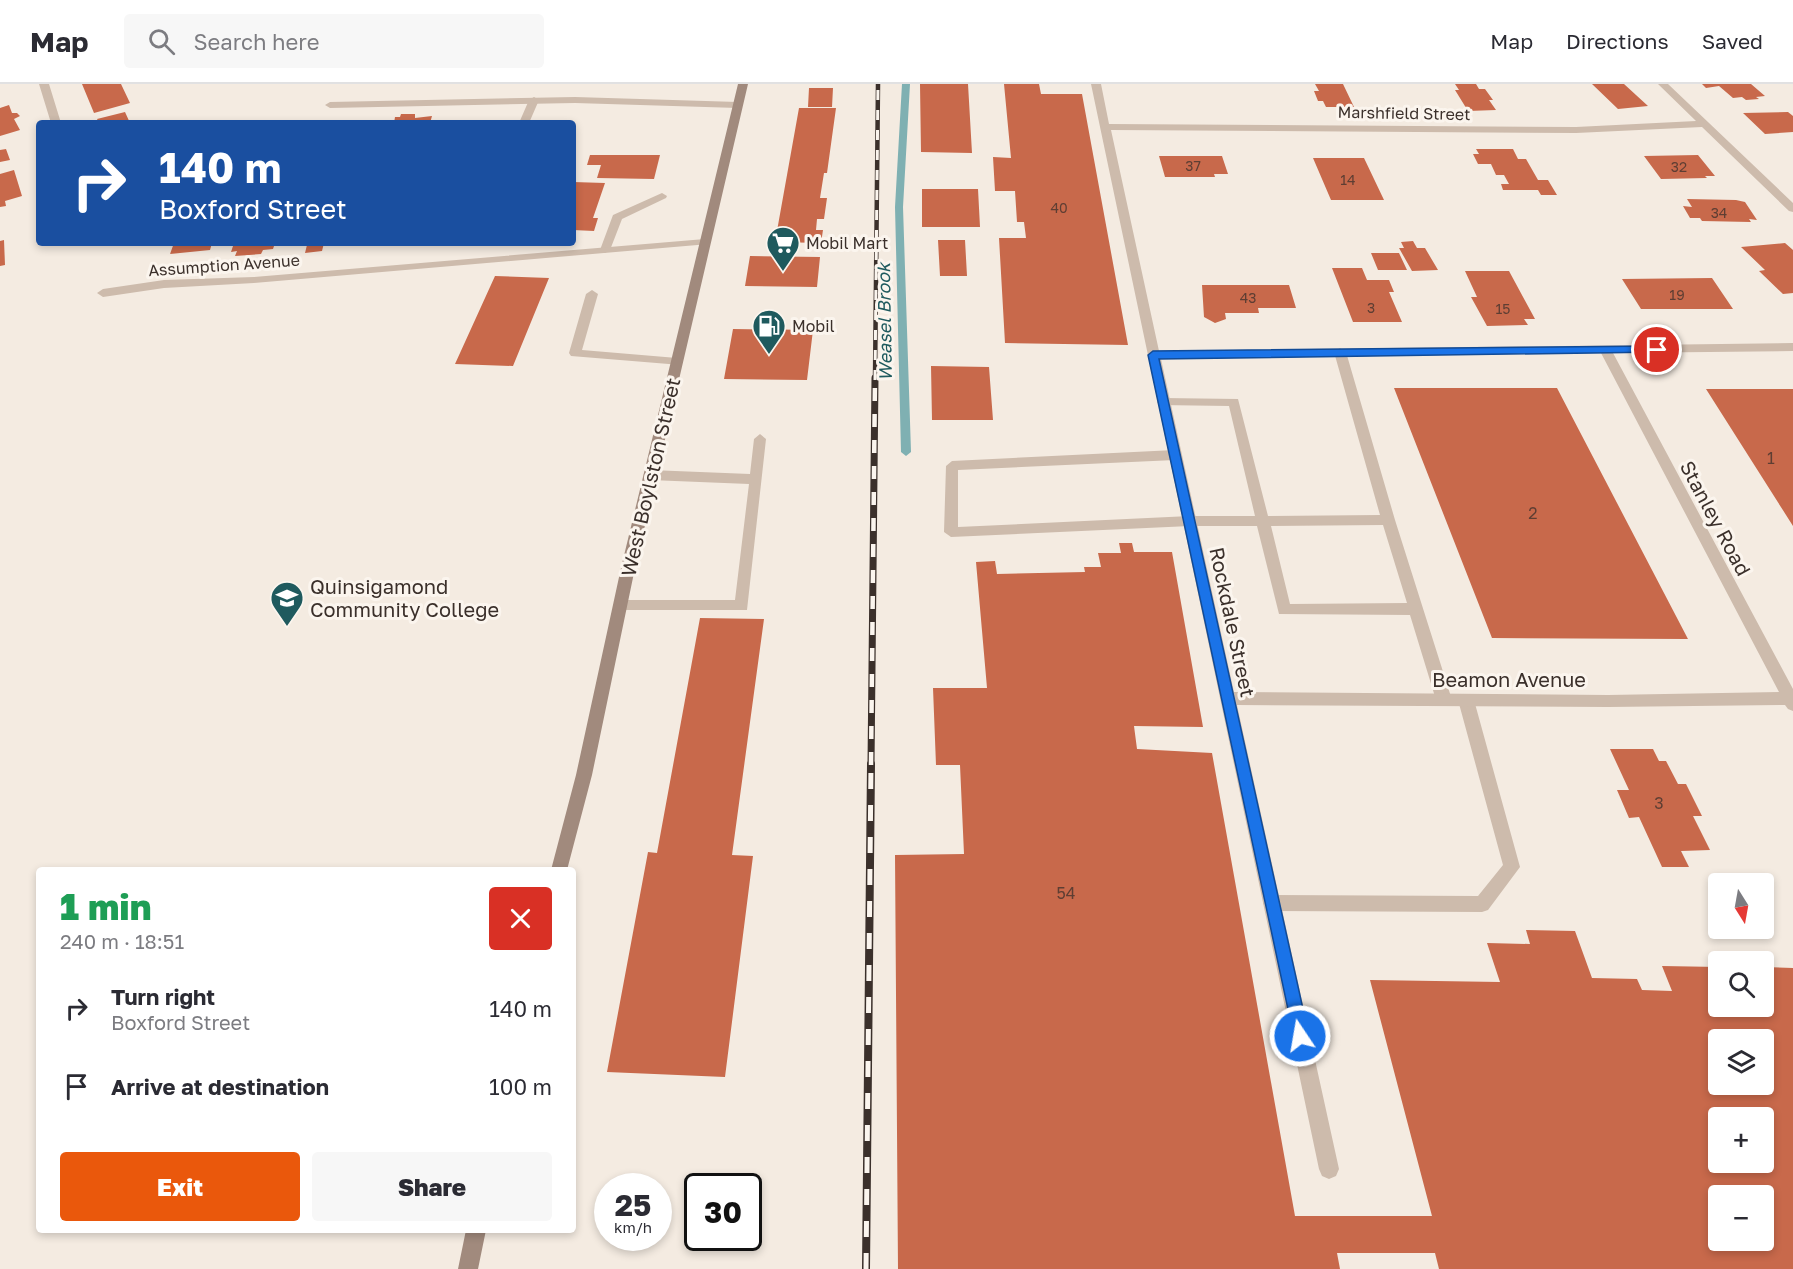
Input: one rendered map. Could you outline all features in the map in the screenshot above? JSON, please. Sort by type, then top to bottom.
[{"type":"main road","name":"West Boylston Street","points":[[560,867],[584,776],[650,475],[743,84]]},
{"type":"main road","points":[[468,1269],[475,1233]]},
{"type":"street","points":[[44,84],[55,120]]},
{"type":"street","name":"Rockdale Street","points":[[1096,84],[1329,1169]]},
{"type":"street","points":[[1663,84],[1793,209]]},
{"type":"street","points":[[330,105],[534,100],[738,105]]},
{"type":"street","points":[[526,120],[534,100]]},
{"type":"street","name":"Marshfield Street","points":[[1104,127],[1576,130],[1704,124]]},
{"type":"street","points":[[605,250],[618,217],[662,196]]},
{"type":"street","name":"Assumption Avenue","points":[[103,293],[164,284],[254,280],[705,242]]},
{"type":"street","points":[[592,294],[574,353],[677,362]]},
{"type":"street","points":[[1153,355],[1793,347]]},
{"type":"street","name":"Stanley Road","points":[[1605,350],[1791,701]]},
{"type":"street","points":[[1340,352],[1388,520],[1444,700]]},
{"type":"street","points":[[1163,402],[1234,402],[1284,610],[1417,609]]},
{"type":"street","points":[[621,606],[742,606],[760,439]]},
{"type":"street","points":[[1175,455],[952,466],[951,532],[1262,519],[1388,520]]},
{"type":"street","points":[[650,475],[756,479]]},
{"type":"street","name":"Beamon Avenue","points":[[1227,698],[1791,701]]},
{"type":"street","points":[[1272,903],[1482,904],[1512,867],[1466,700]]},
{"type":"building","points":[[82,84],[121,84],[130,103],[94,113]]},
{"type":"building","points":[[920,84],[968,84],[972,153],[921,152]]},
{"type":"building","points":[[1004,84],[1039,84],[1041,94],[1082,94],[1128,345],[1005,343],[999,238],[1026,238],[1024,222],[1017,222],[1015,191],[995,191],[993,157],[1011,158]]},
{"type":"building","points":[[1315,84],[1343,84],[1354,107],[1326,107],[1323,101],[1318,101],[1314,91],[1319,91]]},
{"type":"building","points":[[1455,84],[1476,84],[1479,89],[1485,89],[1493,100],[1489,100],[1496,110],[1468,111],[1455,90],[1459,90]]},
{"type":"building","points":[[1592,84],[1624,84],[1648,106],[1618,109]]},
{"type":"building","points":[[1702,84],[1751,84],[1765,96],[1746,100],[1742,97],[1733,98],[1719,86],[1706,88]]},
{"type":"building","points":[[809,88],[833,88],[832,107],[808,107]]},
{"type":"building","points":[[9,105],[12,113],[20,116],[14,119],[20,130],[0,136],[0,108]]},
{"type":"building","points":[[799,108],[836,108],[827,173],[824,173],[820,198],[827,198],[824,219],[817,219],[816,230],[823,230],[821,243],[775,242]]},
{"type":"building","points":[[125,112],[129,120],[98,120]]},
{"type":"building","points":[[1788,112],[1793,116],[1793,132],[1765,134],[1743,113]]},
{"type":"building","points":[[401,114],[415,114],[415,118],[432,116],[431,120],[394,120],[395,117],[400,117]]},
{"type":"building","points":[[6,149],[10,160],[0,162],[0,150]]},
{"type":"building","points":[[1476,149],[1513,149],[1518,159],[1526,159],[1538,180],[1548,180],[1557,195],[1541,195],[1538,190],[1503,190],[1501,184],[1509,184],[1504,175],[1496,175],[1491,164],[1478,164],[1473,154],[1479,154]]},
{"type":"building","points":[[590,155],[660,155],[654,179],[597,178],[601,165],[587,165]]},
{"type":"building","points":[[1698,155],[1715,176],[1661,179],[1644,156]]},
{"type":"building","points":[[1159,156],[1222,156],[1228,174],[1214,174],[1215,177],[1165,177]]},
{"type":"building","points":[[1313,158],[1364,158],[1384,200],[1331,200]]},
{"type":"building","points":[[14,170],[22,196],[5,201],[6,206],[0,207],[0,174]]},
{"type":"building","points":[[576,182],[605,183],[593,218],[598,218],[594,231],[576,230]]},
{"type":"building","points":[[922,189],[978,189],[980,227],[922,227]]},
{"type":"building","points":[[1687,199],[1745,202],[1757,220],[1749,219],[1751,222],[1702,221],[1700,218],[1690,218],[1683,206],[1692,207]]},
{"type":"building","points":[[4,240],[5,265],[0,266],[0,241]]},
{"type":"building","points":[[938,240],[965,240],[967,276],[940,276]]},
{"type":"building","points":[[1413,241],[1417,248],[1425,248],[1438,270],[1412,271],[1399,248],[1404,248],[1401,242]]},
{"type":"building","points":[[1785,243],[1793,250],[1793,293],[1783,294],[1759,271],[1765,270],[1741,247]]},
{"type":"building","points":[[173,246],[211,246],[210,250],[170,254]]},
{"type":"building","points":[[233,246],[274,246],[273,249],[263,250],[261,254],[235,256],[237,251],[231,252]]},
{"type":"building","points":[[307,246],[323,246],[322,251],[305,253]]},
{"type":"building","points":[[1371,253],[1399,253],[1407,270],[1378,270]]},
{"type":"building","name":"Mobil Mart","points":[[750,256],[820,257],[817,287],[745,286]]},
{"type":"building","points":[[1332,268],[1362,268],[1367,280],[1389,280],[1394,292],[1389,292],[1402,322],[1353,322]]},
{"type":"building","points":[[1465,271],[1509,271],[1535,319],[1524,319],[1528,325],[1487,326],[1471,297],[1477,297]]},
{"type":"building","points":[[495,276],[549,278],[513,366],[455,364]]},
{"type":"building","points":[[1712,278],[1733,309],[1641,309],[1622,279]]},
{"type":"building","points":[[1202,285],[1289,285],[1296,308],[1258,308],[1259,313],[1225,313],[1226,319],[1215,323],[1204,317]]},
{"type":"building","name":"Mobil","points":[[733,329],[813,330],[807,380],[724,379]]},
{"type":"building","points":[[931,366],[989,367],[993,420],[932,420]]},
{"type":"building","points":[[1394,388],[1557,388],[1688,639],[1492,638]]},
{"type":"building","points":[[1706,389],[1793,389],[1793,526]]},
{"type":"building","points":[[1119,543],[1132,543],[1134,552],[1172,552],[1203,727],[1134,726],[1137,749],[1212,753],[1295,1216],[1432,1216],[1370,980],[1500,982],[1487,943],[1530,944],[1526,930],[1575,931],[1592,978],[1637,979],[1642,990],[1672,991],[1662,966],[1708,967],[1708,1017],[1774,1017],[1774,967],[1793,968],[1793,1269],[1439,1269],[1435,1253],[1337,1253],[1340,1269],[898,1269],[895,855],[964,854],[960,765],[936,765],[933,688],[987,688],[976,562],[995,561],[997,574],[1085,572],[1084,567],[1101,567],[1098,553],[1121,553]]},
{"type":"building","points":[[700,618],[764,619],[732,855],[753,856],[725,1077],[607,1072],[648,852],[657,853]]},
{"type":"building","points":[[1610,749],[1653,749],[1659,761],[1666,761],[1678,784],[1686,784],[1702,816],[1693,816],[1710,850],[1681,851],[1689,867],[1662,867],[1639,817],[1629,818],[1617,790],[1629,790]]},
{"type":"waterway","name":"Weasel Brook","points":[[906,84],[899,207],[906,452]]},
{"type":"railway","points":[[875,380],[878,84]]},
{"type":"railway","points":[[871,765],[875,378]]},
{"type":"railway","points":[[866,1269],[871,764]]},
{"type":"place","name":"Mobil Mart","points":[[783,272]]},
{"type":"place","name":"Mobil","points":[[769,355]]},
{"type":"place","name":"Quinsigamond Community College","points":[[287,627]]},
{"type":"route","points":[[1300,1036],[1153,355],[1657,350]]}]
